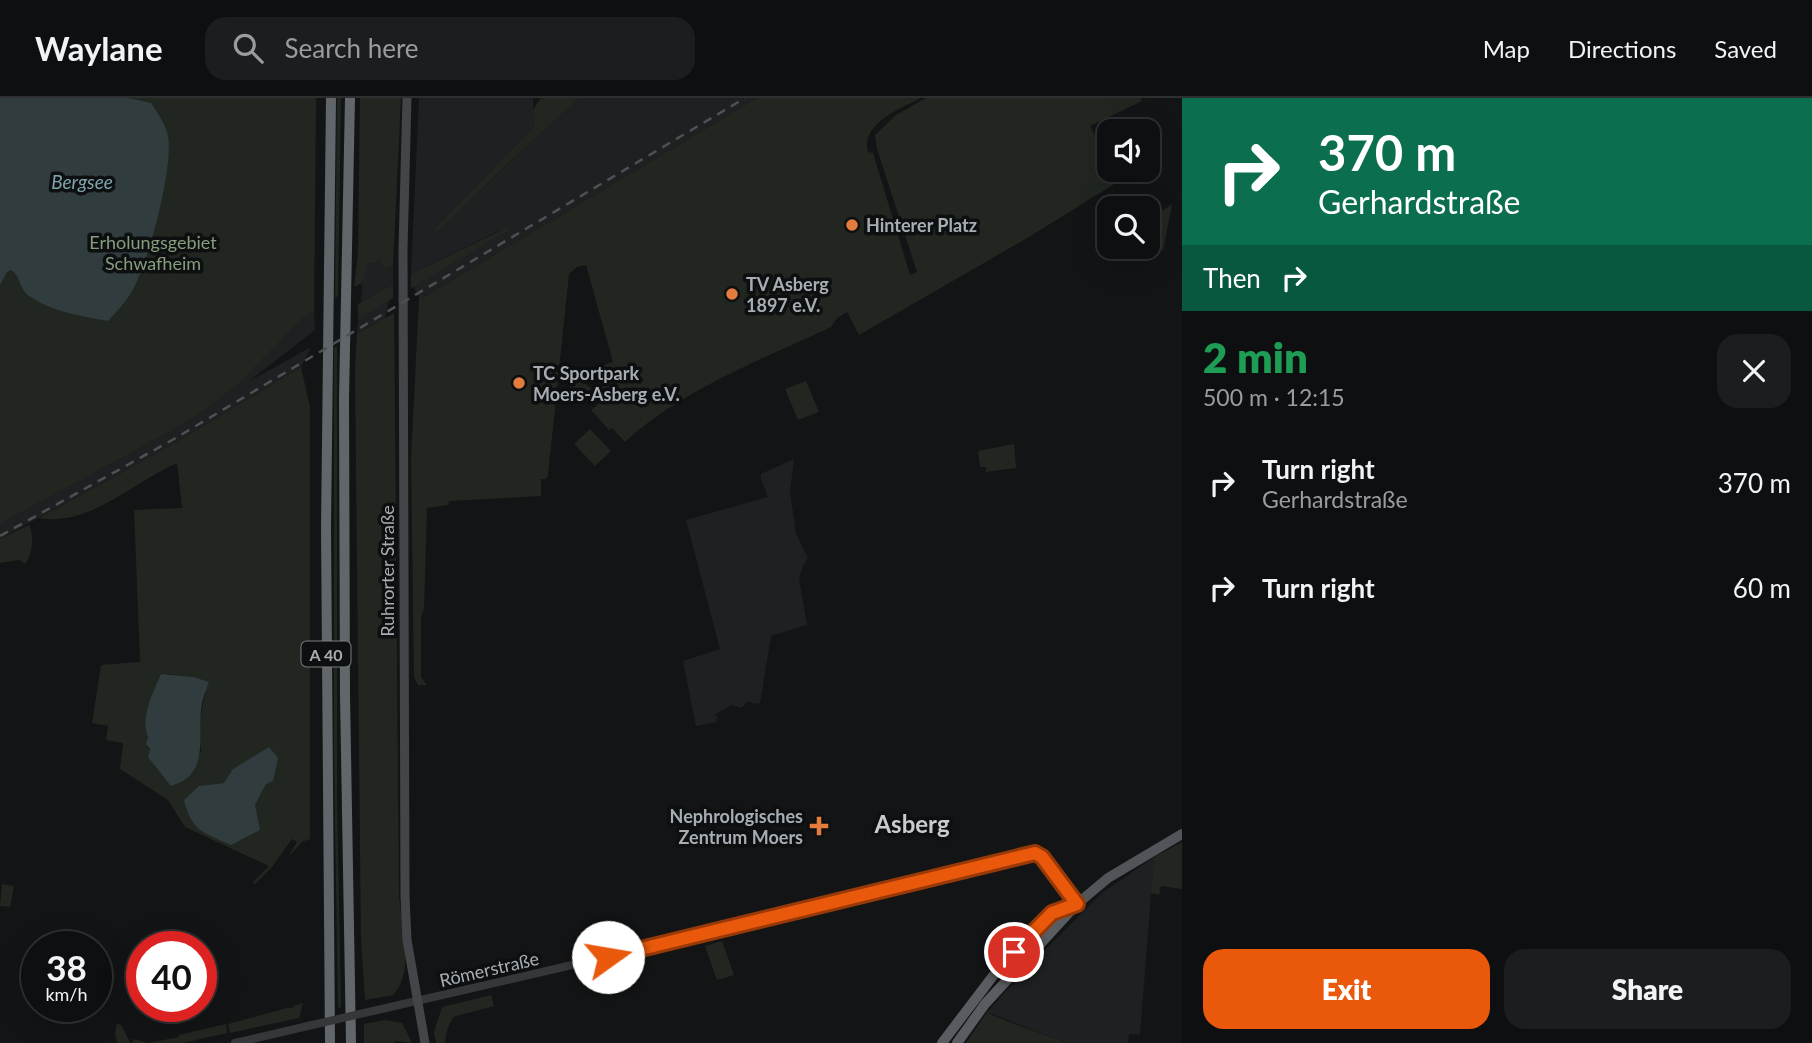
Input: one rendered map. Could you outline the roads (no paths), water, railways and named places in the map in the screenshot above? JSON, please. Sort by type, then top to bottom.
[{"type":"highway","name":"A 40","points":[[330,1043],[326,501],[331,98]]},
{"type":"highway","name":"A 40","points":[[350,98],[344,520],[351,1043]]},
{"type":"highway","points":[[942,1043],[996,972],[1033,931],[1052,913],[1077,904]]},
{"type":"highway","points":[[957,1043],[993,996],[1077,904]]},
{"type":"main road","name":"Ruhrorter Straße","points":[[407,98],[403,249],[405,896],[407,940],[425,1043]]},
{"type":"main road","points":[[1077,904],[1108,878],[1182,834]]},
{"type":"street","name":"Römerstraße","points":[[236,1043],[693,937],[1035,853],[1042,857],[1077,904]]},
{"type":"water","name":"Bergsee","points":[[0,98],[128,98],[151,103],[163,123],[168,136],[167,170],[151,242],[136,283],[127,299],[108,321],[47,306],[23,290],[11,270],[0,285]]},
{"type":"water","points":[[161,674],[194,677],[209,682],[202,704],[197,763],[184,780],[171,786],[148,757],[150,749],[146,744],[146,713]]},
{"type":"water","points":[[269,747],[278,758],[273,781],[266,784],[255,805],[260,830],[231,845],[200,830],[191,819],[184,800],[199,786],[224,783],[233,769]]},
{"type":"railway","points":[[0,536],[174,439],[745,98]]},
{"type":"place","name":"Hinterer Platz","points":[[852,225]]},
{"type":"place","name":"TV Asberg 1897 e.V.","points":[[732,294]]},
{"type":"place","name":"TC Sportpark Moers-Asberg e.V.","points":[[519,383]]},
{"type":"place","name":"Nephrologisches Zentrum Moers","points":[[819,826]]},
{"type":"district","name":"Asberg","points":[[912,823]]},
{"type":"park label","name":"Erholungsgebiet Schwafheim","points":[[153,252]]}]
